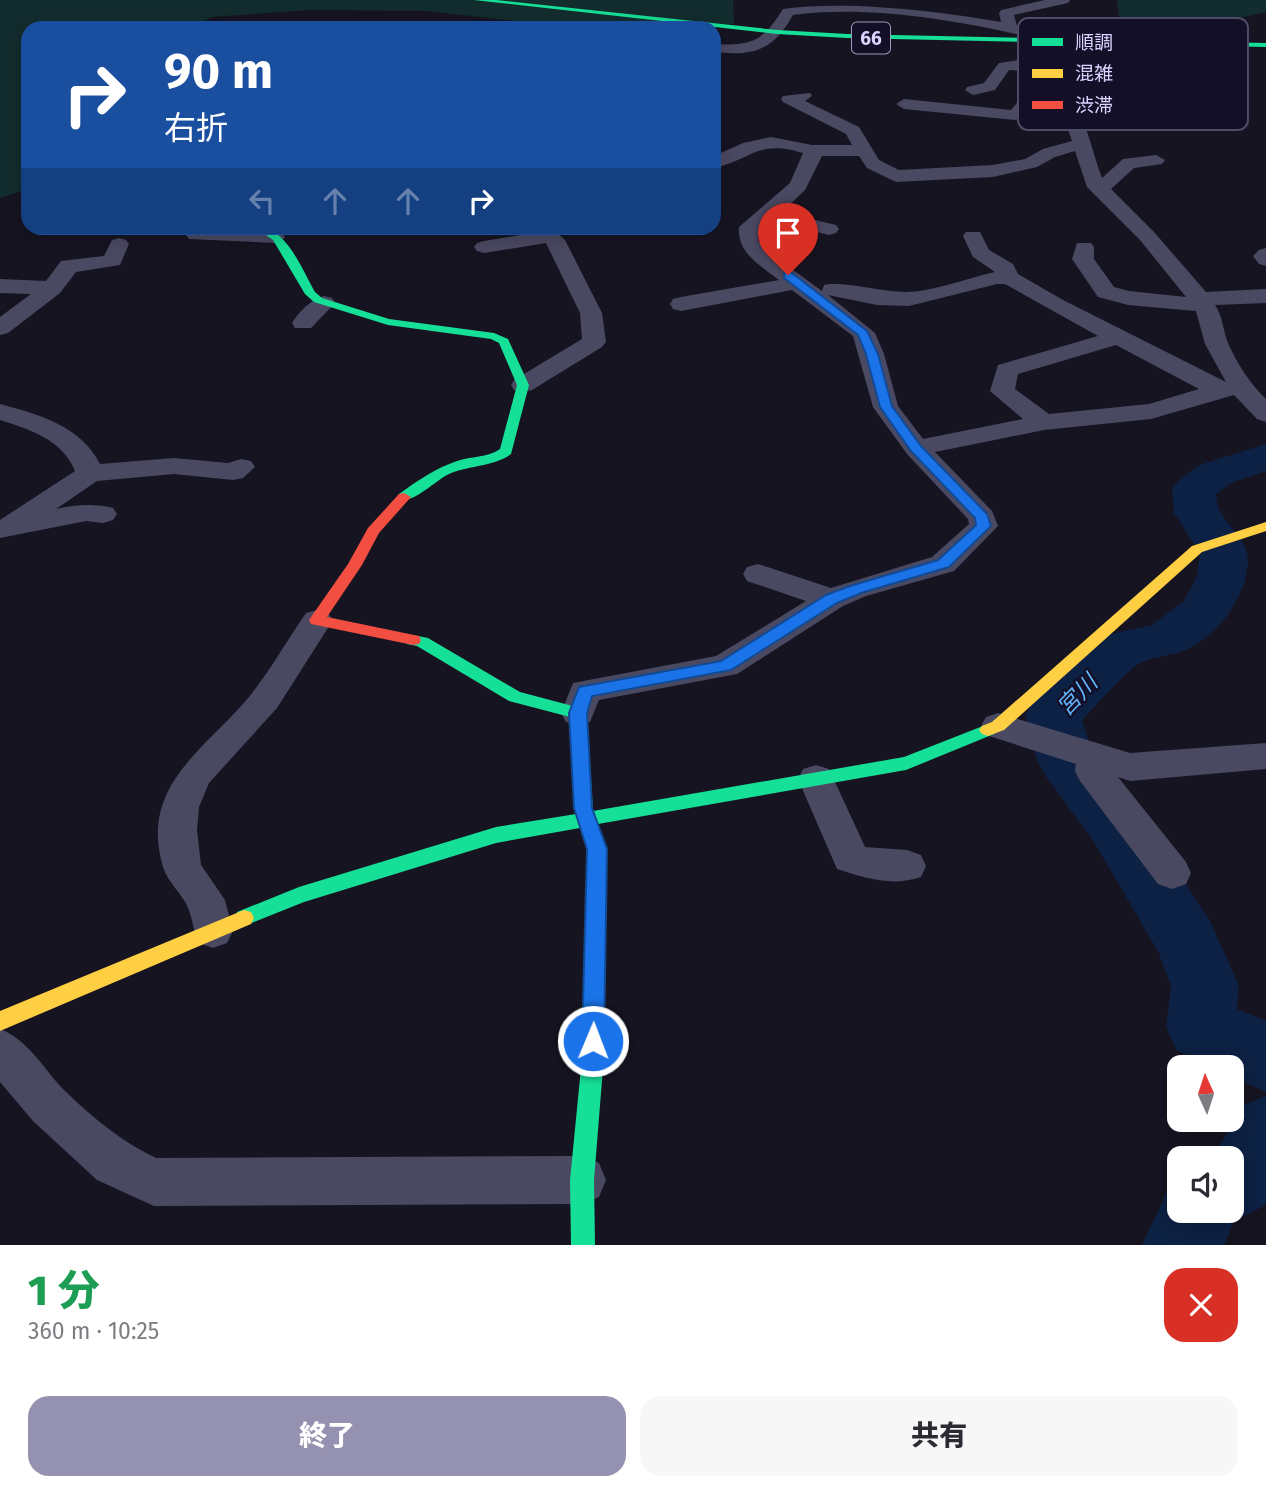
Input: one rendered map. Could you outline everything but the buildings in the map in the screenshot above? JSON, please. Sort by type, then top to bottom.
[{"type":"street","name":"66","points":[[477,0],[674,21]]},
{"type":"street","points":[[1010,28],[1006,13],[1052,1]]},
{"type":"street","points":[[721,48],[754,48],[765,45],[777,32],[783,6],[838,7],[934,16],[1018,30]]},
{"type":"street","name":"66","points":[[721,26],[903,39],[1018,41]]},
{"type":"street","name":"66","points":[[1248,45],[1266,45]]},
{"type":"street","points":[[974,90],[989,87],[1004,66],[1018,65]]},
{"type":"street","points":[[804,96],[789,99],[853,131],[864,151],[881,171],[897,176],[993,171],[1031,163],[1049,153],[1082,144]]},
{"type":"street","points":[[904,104],[1015,116],[1018,112]]},
{"type":"street","points":[[1076,130],[1092,179],[1147,236],[1202,302],[1214,326],[1216,344],[1236,375],[1231,388]]},
{"type":"street","points":[[721,159],[747,145],[780,142],[811,150],[864,151]]},
{"type":"street","points":[[583,1245],[582,1180],[592,1068],[597,849],[583,808],[578,713],[585,691],[725,666],[832,599],[855,589],[943,564],[984,526],[982,517],[916,448],[886,407],[872,354],[863,333],[760,255],[748,241],[749,227],[780,204],[798,186],[813,156],[811,150]]},
{"type":"street","points":[[1100,188],[1129,163],[1156,160]]},
{"type":"street","points":[[764,214],[829,229]]},
{"type":"street","points":[[197,235],[230,235]]},
{"type":"street","points":[[214,931],[205,901],[190,883],[181,861],[178,822],[181,796],[197,770],[258,709],[355,565],[373,531],[401,500],[429,478],[461,463],[501,456],[506,451],[523,385],[504,341],[494,336],[388,322],[324,303],[311,294],[270,235]]},
{"type":"street","points":[[484,247],[533,235]]},
{"type":"street","points":[[523,385],[594,342],[591,313],[547,235]]},
{"type":"street","points":[[974,236],[980,253],[1005,269],[1009,278]]},
{"type":"street","points":[[0,328],[51,288],[69,266],[113,261],[120,244]]},
{"type":"street","points":[[1084,247],[1083,259],[1106,292],[1128,298],[1202,302],[1266,296]]},
{"type":"street","points":[[1266,254],[1263,256],[1266,260]]},
{"type":"street","points":[[916,297],[915,292],[934,274]]},
{"type":"street","points":[[832,290],[877,299],[916,297],[997,278],[1009,278],[1117,337],[1231,388],[1266,414]]},
{"type":"street","points":[[681,303],[780,288],[795,281]]},
{"type":"street","points":[[0,286],[51,288]]},
{"type":"street","points":[[303,324],[324,303]]},
{"type":"street","points":[[1044,422],[1002,391],[1007,370],[1038,358],[1065,355],[1117,337]]},
{"type":"street","points":[[916,448],[1044,422],[1152,411],[1231,388]]},
{"type":"street","points":[[0,412],[46,426],[86,459],[90,473]]},
{"type":"street","points":[[7,527],[90,473],[174,466],[233,472],[241,467]]},
{"type":"street","points":[[7,527],[86,512],[103,514]]},
{"type":"street","points":[[0,1021],[299,895],[483,839],[906,763],[998,726],[1197,549],[1266,526]]},
{"type":"street","points":[[758,574],[832,599]]},
{"type":"street","points":[[317,620],[422,642],[515,697],[578,713]]},
{"type":"street","points":[[998,726],[1130,767],[1266,756]]},
{"type":"street","points":[[1089,754],[1093,771],[1172,873]]},
{"type":"street","points":[[816,779],[851,858],[873,865],[906,866]]},
{"type":"street","points":[[0,1049],[49,1106],[114,1163],[154,1182],[582,1180]]},
{"type":"green space","points":[[0,0],[733,0],[734,24],[721,24],[721,21],[515,21],[428,11],[309,10],[212,17],[205,21],[21,21],[21,191],[0,198]]},
{"type":"green space","points":[[1117,0],[1266,0],[1266,12],[1239,18],[1119,16]]},
{"type":"waterway","name":"宮川","points":[[1266,457],[1215,474],[1194,490],[1197,513],[1220,545],[1224,561],[1217,589],[1202,612],[1193,622],[1169,637],[1124,648],[1053,715],[1067,763],[1113,822],[1187,941],[1205,986],[1201,1027],[1250,1048],[1266,1059]]},
{"type":"waterway","points":[[1244,1174],[1249,1170],[1266,1132]]},
{"type":"waterway","points":[[1182,1245],[1193,1223]]},
{"type":"traffic: fast","points":[[477,0],[674,21]]},
{"type":"traffic: fast","points":[[721,26],[847,36],[1018,40]]},
{"type":"traffic: fast","points":[[1248,45],[1266,45]]},
{"type":"traffic: fast","points":[[272,235],[277,238],[311,294],[318,300],[388,322],[494,336],[504,341],[523,385],[506,451],[495,457],[450,468],[404,497]]},
{"type":"traffic: fast","points":[[413,640],[422,642],[515,697],[578,713],[583,808],[597,849],[592,1068],[582,1180],[583,1245]]},
{"type":"traffic: fast","points":[[244,918],[299,895],[496,835],[906,763],[988,730]]},
{"type":"traffic: slow","points":[[988,730],[998,726],[1197,549],[1266,526]]},
{"type":"traffic: slow","points":[[0,1021],[244,918]]},
{"type":"traffic: jam","points":[[404,497],[373,531],[355,565],[317,620],[413,640]]},
{"type":"route","points":[[593,1041],[597,849],[583,808],[578,713],[585,691],[725,666],[832,599],[855,589],[943,564],[984,526],[982,517],[916,448],[886,407],[872,354],[863,333],[788,275]]}]
